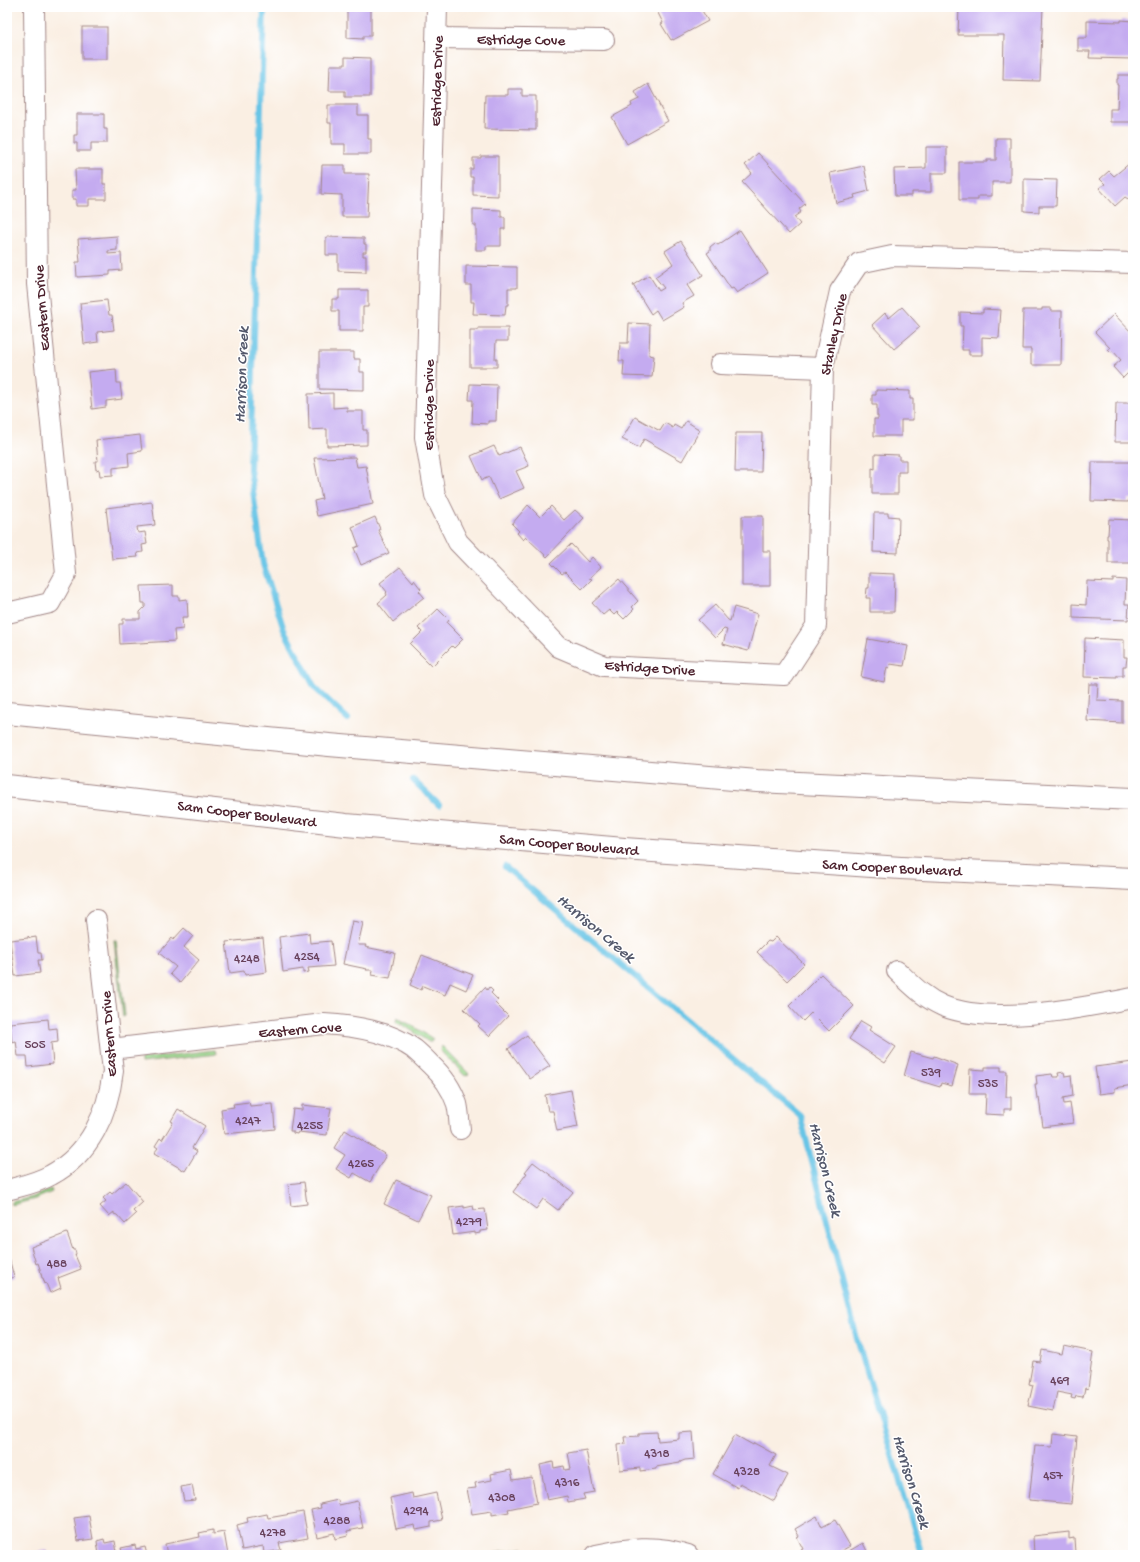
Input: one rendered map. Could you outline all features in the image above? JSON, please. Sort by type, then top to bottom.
[{"type":"highway","points":[[7,713],[321,744],[757,781],[1129,798]]},
{"type":"highway","name":"Sam Cooper Boulevard","points":[[7,786],[346,825],[624,849],[901,868],[1123,878]]},
{"type":"street","name":"Eastern Drive","points":[[7,612],[50,603],[66,574],[37,284],[34,7]]},
{"type":"street","name":"Estridge Drive","points":[[437,7],[425,437],[435,495],[458,542],[559,647],[598,664],[604,666],[784,676]]},
{"type":"street","name":"Estridge Cove","points":[[437,38],[604,40]]},
{"type":"street","name":"Stanley Drive","points":[[784,676],[816,626],[823,368],[840,291],[859,263],[892,256],[1133,263]]},
{"type":"street","points":[[720,364],[823,368]]},
{"type":"street","name":"Eastern Drive","points":[[7,1190],[26,1186],[52,1175],[73,1159],[98,1127],[106,1107],[113,1071],[96,920]]},
{"type":"street","points":[[897,971],[927,998],[943,1006],[961,1011],[977,1013],[1012,1014],[1043,1012],[1073,1009],[1133,998]]},
{"type":"street","name":"Eastern Cove","points":[[111,1049],[324,1024],[372,1030],[396,1039],[414,1049],[441,1074],[452,1092],[457,1105],[460,1129]]},
{"type":"street","points":[[596,1555],[636,1548],[670,1550],[688,1555]]},
{"type":"green space","points":[[114,940],[116,940],[125,1016],[123,1017]]},
{"type":"green space","points":[[397,1018],[433,1039],[429,1042],[403,1025],[404,1024],[401,1025],[396,1022]]},
{"type":"green space","points":[[442,1046],[469,1074],[465,1076],[456,1064],[454,1065],[440,1050]]},
{"type":"green space","points":[[215,1050],[216,1054],[141,1063],[141,1059]]},
{"type":"green space","points":[[51,1189],[52,1192],[35,1199],[12,1205],[12,1202],[33,1197]]},
{"type":"green space","points":[[523,1548],[524,1553],[511,1555],[486,1555]]},
{"type":"building","points":[[347,7],[371,7],[371,36],[363,36],[363,39],[347,38]]},
{"type":"building","points":[[664,7],[700,7],[708,21],[671,40],[661,24],[663,23],[657,11]]},
{"type":"building","points":[[959,7],[1043,7],[1040,81],[1003,80],[1004,35],[958,35]]},
{"type":"building","points":[[1121,20],[1133,21],[1133,59],[1089,58],[1090,51],[1078,51],[1078,38],[1087,38],[1087,21],[1121,22]]},
{"type":"building","points":[[82,27],[107,27],[107,59],[82,59]]},
{"type":"building","points":[[345,57],[370,58],[370,97],[345,97],[345,91],[329,91],[330,65],[345,65]]},
{"type":"building","points":[[1118,75],[1133,75],[1133,122],[1110,122],[1110,109],[1117,109]]},
{"type":"building","points":[[648,84],[668,121],[627,144],[612,117],[632,106],[631,103],[639,99],[635,92]]},
{"type":"building","points":[[508,89],[522,89],[522,96],[536,96],[536,130],[484,129],[485,95],[508,95]]},
{"type":"building","points":[[328,105],[358,105],[358,115],[368,115],[368,139],[371,139],[371,154],[345,154],[345,144],[331,144],[331,123],[328,123]]},
{"type":"building","points":[[77,114],[104,114],[104,129],[107,129],[107,143],[91,143],[91,151],[77,151],[77,143],[74,143],[74,135],[77,135]]},
{"type":"building","points":[[996,138],[1010,138],[1010,182],[992,182],[992,196],[978,196],[978,200],[959,200],[959,162],[987,162],[987,160],[996,160]]},
{"type":"building","points":[[926,147],[947,147],[947,173],[931,173],[931,192],[912,192],[912,196],[895,196],[894,169],[926,168]]},
{"type":"building","points":[[758,153],[805,204],[799,209],[801,212],[794,217],[800,224],[789,234],[742,182],[752,173],[745,165]]},
{"type":"building","points":[[481,156],[498,156],[498,196],[473,195],[473,177],[470,177],[470,169],[473,169],[473,158],[481,158]]},
{"type":"building","points":[[1130,163],[1133,166],[1133,195],[1128,199],[1125,197],[1115,206],[1099,188],[1105,184],[1100,179],[1109,171],[1114,176]]},
{"type":"building","points":[[322,165],[345,165],[345,174],[369,174],[367,217],[342,217],[342,195],[321,194]]},
{"type":"building","points":[[864,166],[869,191],[854,195],[855,198],[836,203],[830,173]]},
{"type":"building","points":[[75,169],[103,169],[103,184],[106,184],[106,199],[89,199],[89,206],[76,206],[76,199],[72,199],[72,190],[76,190]]},
{"type":"building","points":[[1024,179],[1057,180],[1056,206],[1039,206],[1039,212],[1024,211]]},
{"type":"building","points":[[473,209],[501,210],[501,217],[505,217],[505,229],[501,229],[501,246],[486,246],[486,250],[476,250],[476,225],[473,225]]},
{"type":"building","points":[[740,230],[768,273],[737,293],[733,288],[731,289],[707,253],[710,251],[710,247],[715,243],[718,245]]},
{"type":"building","points":[[117,236],[117,250],[108,251],[108,254],[121,253],[122,270],[110,271],[110,275],[77,277],[76,262],[80,262],[78,239]]},
{"type":"building","points":[[326,237],[364,238],[366,252],[363,252],[363,256],[366,256],[366,272],[338,271],[338,255],[326,255]]},
{"type":"building","points":[[681,241],[703,275],[687,285],[694,296],[682,303],[684,307],[662,320],[656,310],[651,314],[633,285],[649,275],[659,291],[664,288],[655,277],[673,264],[665,251]]},
{"type":"building","points":[[466,266],[517,267],[517,288],[508,288],[508,305],[506,305],[505,315],[473,314],[474,302],[471,302],[471,285],[466,285]]},
{"type":"building","points":[[339,290],[368,290],[368,307],[363,307],[363,331],[339,331],[339,311],[332,311],[332,299],[339,299]]},
{"type":"building","points":[[107,300],[109,315],[112,315],[114,330],[97,332],[98,342],[84,344],[80,303]]},
{"type":"building","points":[[902,307],[920,327],[894,349],[872,325],[885,313],[889,318]]},
{"type":"building","points":[[1042,308],[1051,308],[1051,311],[1062,311],[1061,365],[1031,365],[1031,349],[1022,349],[1023,310],[1042,310]]},
{"type":"building","points":[[983,309],[1001,310],[999,338],[982,337],[982,355],[969,355],[969,350],[962,350],[963,326],[960,326],[960,312],[983,313]]},
{"type":"building","points":[[1114,314],[1133,334],[1133,368],[1123,378],[1113,367],[1121,360],[1113,351],[1111,352],[1108,349],[1110,348],[1095,332]]},
{"type":"building","points":[[629,323],[650,324],[649,355],[654,356],[652,377],[623,376],[624,361],[619,361],[620,343],[628,343]]},
{"type":"building","points":[[478,328],[508,328],[508,341],[496,341],[495,359],[497,359],[497,367],[470,367],[470,330],[478,330]]},
{"type":"building","points":[[319,352],[354,352],[354,359],[360,359],[360,372],[364,372],[364,390],[319,389]]},
{"type":"building","points":[[116,369],[117,383],[120,383],[122,399],[106,401],[106,407],[92,409],[88,372]]},
{"type":"building","points":[[470,384],[497,385],[496,421],[488,421],[488,424],[472,423],[473,400],[469,400]]},
{"type":"building","points":[[876,390],[910,391],[910,399],[913,399],[913,420],[901,420],[901,436],[874,436],[874,419],[878,419],[878,416],[877,405],[872,405],[872,395],[876,395]]},
{"type":"building","points":[[333,393],[333,408],[347,407],[347,411],[363,411],[363,430],[367,430],[367,445],[327,446],[327,429],[309,430],[308,394]]},
{"type":"building","points":[[1129,401],[1133,401],[1133,442],[1115,442],[1116,403],[1129,403]]},
{"type":"building","points":[[635,417],[660,431],[665,423],[673,428],[674,425],[681,429],[686,421],[700,430],[682,461],[644,439],[639,448],[622,439]]},
{"type":"building","points":[[736,433],[762,433],[761,472],[735,472]]},
{"type":"building","points":[[140,435],[142,451],[128,453],[129,466],[113,468],[113,475],[100,476],[99,469],[96,470],[95,461],[98,461],[96,440]]},
{"type":"building","points":[[494,446],[499,456],[520,447],[529,466],[516,471],[524,488],[499,499],[489,477],[482,480],[471,456]]},
{"type":"building","points":[[875,454],[899,455],[899,460],[906,460],[906,472],[898,472],[898,494],[872,494],[872,468],[875,469]]},
{"type":"building","points":[[355,457],[357,467],[366,466],[373,504],[317,516],[314,501],[322,499],[314,458]]},
{"type":"building","points":[[1092,462],[1133,462],[1133,499],[1128,499],[1128,502],[1091,501]]},
{"type":"building","points":[[152,502],[155,525],[137,527],[138,533],[145,532],[147,544],[142,545],[143,552],[137,553],[138,557],[112,559],[106,508]]},
{"type":"building","points":[[528,505],[540,517],[551,506],[564,520],[575,510],[584,518],[547,557],[526,537],[523,540],[517,533],[519,531],[512,524]]},
{"type":"building","points":[[874,513],[888,513],[888,516],[899,517],[898,553],[873,552]]},
{"type":"building","points":[[742,516],[763,516],[763,551],[770,551],[770,586],[742,586]]},
{"type":"building","points":[[375,517],[380,529],[378,530],[389,553],[361,565],[354,548],[359,546],[352,527]]},
{"type":"building","points":[[1109,519],[1133,520],[1133,563],[1108,563],[1107,535]]},
{"type":"building","points":[[571,544],[588,562],[592,557],[601,567],[589,578],[592,579],[582,589],[565,572],[562,574],[551,563]]},
{"type":"building","points":[[400,567],[413,582],[414,580],[421,589],[419,591],[424,597],[393,622],[378,603],[387,595],[387,592],[380,583]]},
{"type":"building","points":[[869,573],[895,574],[894,612],[870,612],[870,598],[866,598],[867,588],[869,588]]},
{"type":"building","points":[[619,579],[638,601],[632,607],[634,609],[624,619],[617,612],[614,615],[609,610],[603,615],[592,603]]},
{"type":"building","points":[[1113,579],[1126,580],[1125,604],[1129,604],[1128,620],[1073,618],[1073,604],[1086,605],[1087,581],[1113,582]]},
{"type":"building","points":[[173,585],[173,596],[179,596],[179,600],[187,599],[188,617],[182,617],[183,629],[174,630],[175,641],[120,644],[119,624],[123,624],[123,619],[140,619],[140,612],[145,607],[145,603],[142,603],[141,586]]},
{"type":"building","points":[[715,605],[730,621],[734,607],[758,614],[748,651],[723,644],[727,630],[724,629],[715,638],[698,620]]},
{"type":"building","points":[[438,609],[449,620],[447,623],[463,639],[454,648],[452,646],[432,666],[410,644],[422,632],[418,628]]},
{"type":"building","points":[[1085,638],[1124,640],[1124,657],[1127,657],[1126,666],[1123,666],[1123,676],[1117,676],[1117,678],[1084,677]]},
{"type":"building","points":[[868,639],[908,646],[904,666],[890,664],[889,668],[887,667],[884,682],[861,677]]},
{"type":"building","points":[[1089,684],[1098,684],[1097,700],[1122,701],[1122,723],[1087,721]]},
{"type":"building","points":[[352,921],[363,923],[358,945],[366,945],[365,947],[395,953],[390,978],[372,975],[373,970],[366,970],[367,969],[343,964]]},
{"type":"building","points":[[184,928],[193,936],[184,947],[199,960],[180,983],[170,974],[176,967],[159,953],[172,938],[173,940]]},
{"type":"building","points":[[309,933],[310,943],[331,941],[334,966],[308,968],[309,972],[303,973],[303,969],[283,972],[279,937]]},
{"type":"building","points":[[28,936],[30,938],[36,937],[38,953],[41,953],[42,960],[38,960],[40,973],[15,976],[10,940],[28,938]]},
{"type":"building","points":[[776,937],[804,964],[787,981],[757,952],[768,941],[771,942]]},
{"type":"building","points":[[263,938],[267,972],[245,975],[244,971],[230,973],[226,942]]},
{"type":"building","points":[[422,955],[473,975],[466,990],[450,983],[445,995],[423,986],[421,990],[410,985]]},
{"type":"building","points":[[821,974],[854,1006],[829,1031],[811,1013],[803,1021],[789,1006]]},
{"type":"building","points":[[485,987],[487,990],[489,987],[493,991],[491,993],[498,1000],[495,1003],[508,1016],[489,1036],[478,1026],[480,1024],[464,1009]]},
{"type":"building","points":[[48,1019],[49,1029],[57,1028],[58,1042],[51,1043],[53,1064],[28,1067],[27,1056],[18,1056],[16,1041],[12,1042],[10,1023]]},
{"type":"building","points":[[861,1021],[871,1027],[869,1030],[896,1047],[885,1063],[849,1039]]},
{"type":"building","points":[[527,1035],[550,1066],[530,1079],[508,1049]]},
{"type":"building","points":[[911,1052],[933,1058],[934,1056],[958,1065],[952,1086],[941,1083],[940,1087],[904,1076]]},
{"type":"building","points":[[1133,1062],[1133,1085],[1115,1088],[1115,1092],[1099,1094],[1095,1067]]},
{"type":"building","points":[[985,1067],[1001,1067],[1001,1071],[1007,1071],[1006,1097],[1011,1097],[1011,1109],[1004,1109],[1004,1115],[985,1114],[986,1094],[969,1094],[970,1069],[985,1070]]},
{"type":"building","points":[[1064,1072],[1065,1076],[1071,1075],[1073,1096],[1063,1098],[1064,1104],[1070,1103],[1073,1123],[1043,1127],[1039,1098],[1037,1098],[1035,1084],[1037,1084],[1036,1076],[1052,1074],[1053,1077],[1059,1077],[1058,1073]]},
{"type":"building","points":[[571,1090],[578,1127],[557,1131],[553,1111],[548,1111],[545,1095]]},
{"type":"building","points":[[249,1102],[250,1106],[273,1104],[275,1129],[224,1134],[221,1109],[234,1107],[233,1104]]},
{"type":"building","points":[[302,1105],[331,1108],[327,1135],[298,1132],[297,1134],[290,1131],[293,1109],[302,1110]]},
{"type":"building","points":[[178,1109],[205,1126],[192,1148],[197,1151],[185,1171],[154,1153],[158,1148],[155,1146],[160,1138],[162,1140],[173,1122],[171,1121]]},
{"type":"building","points":[[345,1130],[386,1155],[370,1182],[354,1173],[351,1178],[336,1169],[345,1155],[334,1148]]},
{"type":"building","points":[[533,1162],[573,1192],[558,1210],[543,1199],[536,1209],[513,1192]]},
{"type":"building","points":[[396,1180],[431,1195],[418,1220],[384,1204]]},
{"type":"building","points":[[126,1182],[143,1202],[133,1211],[136,1214],[125,1224],[117,1215],[114,1214],[114,1212],[109,1216],[100,1206],[106,1201],[103,1198],[110,1192],[112,1194]]},
{"type":"building","points":[[304,1182],[307,1204],[291,1206],[288,1184]]},
{"type":"building","points":[[464,1206],[464,1208],[473,1206],[474,1210],[485,1209],[488,1230],[480,1231],[480,1233],[475,1234],[475,1232],[453,1235],[449,1208]]},
{"type":"building","points":[[67,1233],[73,1250],[75,1250],[75,1255],[81,1269],[58,1278],[61,1288],[50,1293],[42,1278],[38,1263],[36,1264],[31,1247]]},
{"type":"building","points":[[7,1250],[14,1277],[7,1279]]},
{"type":"building","points":[[1064,1346],[1093,1352],[1088,1389],[1085,1388],[1083,1397],[1076,1396],[1075,1399],[1071,1398],[1072,1395],[1057,1392],[1053,1411],[1028,1406],[1033,1385],[1029,1384],[1033,1361],[1040,1362],[1042,1350],[1062,1354]]},
{"type":"building","points":[[657,1432],[658,1441],[679,1439],[679,1433],[693,1432],[695,1459],[656,1467],[656,1469],[640,1471],[640,1468],[620,1470],[618,1445],[625,1444],[624,1437],[639,1436],[639,1433]]},
{"type":"building","points":[[1053,1434],[1077,1437],[1071,1504],[1029,1500],[1035,1446],[1052,1447]]},
{"type":"building","points":[[735,1435],[776,1455],[770,1466],[788,1475],[774,1501],[740,1483],[738,1488],[713,1474]]},
{"type":"building","points":[[586,1450],[594,1492],[583,1494],[585,1499],[568,1502],[567,1496],[547,1500],[540,1465],[553,1462],[554,1468],[564,1466],[565,1470],[571,1469],[568,1453]]},
{"type":"building","points":[[511,1470],[513,1480],[532,1477],[537,1503],[508,1509],[509,1512],[492,1515],[492,1511],[472,1514],[467,1489],[476,1488],[475,1483],[492,1480],[491,1474]]},
{"type":"building","points":[[192,1485],[195,1500],[184,1501],[181,1487]]},
{"type":"building","points":[[412,1493],[413,1498],[436,1493],[442,1520],[431,1522],[431,1527],[416,1530],[415,1525],[396,1529],[390,1498]]},
{"type":"building","points":[[338,1500],[339,1505],[357,1501],[363,1528],[347,1531],[348,1536],[335,1539],[334,1533],[317,1537],[311,1510],[321,1508],[320,1504]]},
{"type":"building","points":[[303,1512],[308,1538],[279,1543],[281,1550],[264,1553],[263,1546],[242,1550],[237,1525],[248,1522],[247,1518],[267,1514],[268,1518]]},
{"type":"building","points":[[89,1516],[93,1539],[78,1541],[74,1518]]},
{"type":"building","points":[[817,1516],[822,1527],[835,1520],[850,1546],[841,1551],[843,1555],[803,1555],[801,1550],[803,1549],[797,1537],[799,1536],[795,1529]]},
{"type":"building","points":[[213,1530],[213,1534],[224,1532],[228,1555],[167,1555],[165,1544],[200,1537],[199,1533]]},
{"type":"building","points":[[1069,1532],[1069,1539],[1074,1538],[1075,1553],[1073,1553],[1073,1555],[1034,1555],[1033,1536]]},
{"type":"building","points":[[104,1539],[105,1543],[115,1541],[117,1553],[122,1551],[121,1548],[135,1545],[136,1549],[145,1547],[147,1555],[99,1555],[97,1541]]},
{"type":"building","points":[[863,1543],[868,1553],[864,1555],[852,1555],[849,1551]]},
{"type":"building","points":[[47,1550],[48,1555],[24,1554]]},
{"type":"waterway","name":"Harrison Creek","points":[[264,7],[250,469],[263,564],[284,630],[315,688],[348,719]]},
{"type":"waterway","name":"Harrison Creek","points":[[413,780],[439,805]]},
{"type":"waterway","name":"Harrison Creek","points":[[505,867],[800,1115],[857,1339],[922,1555]]}]
